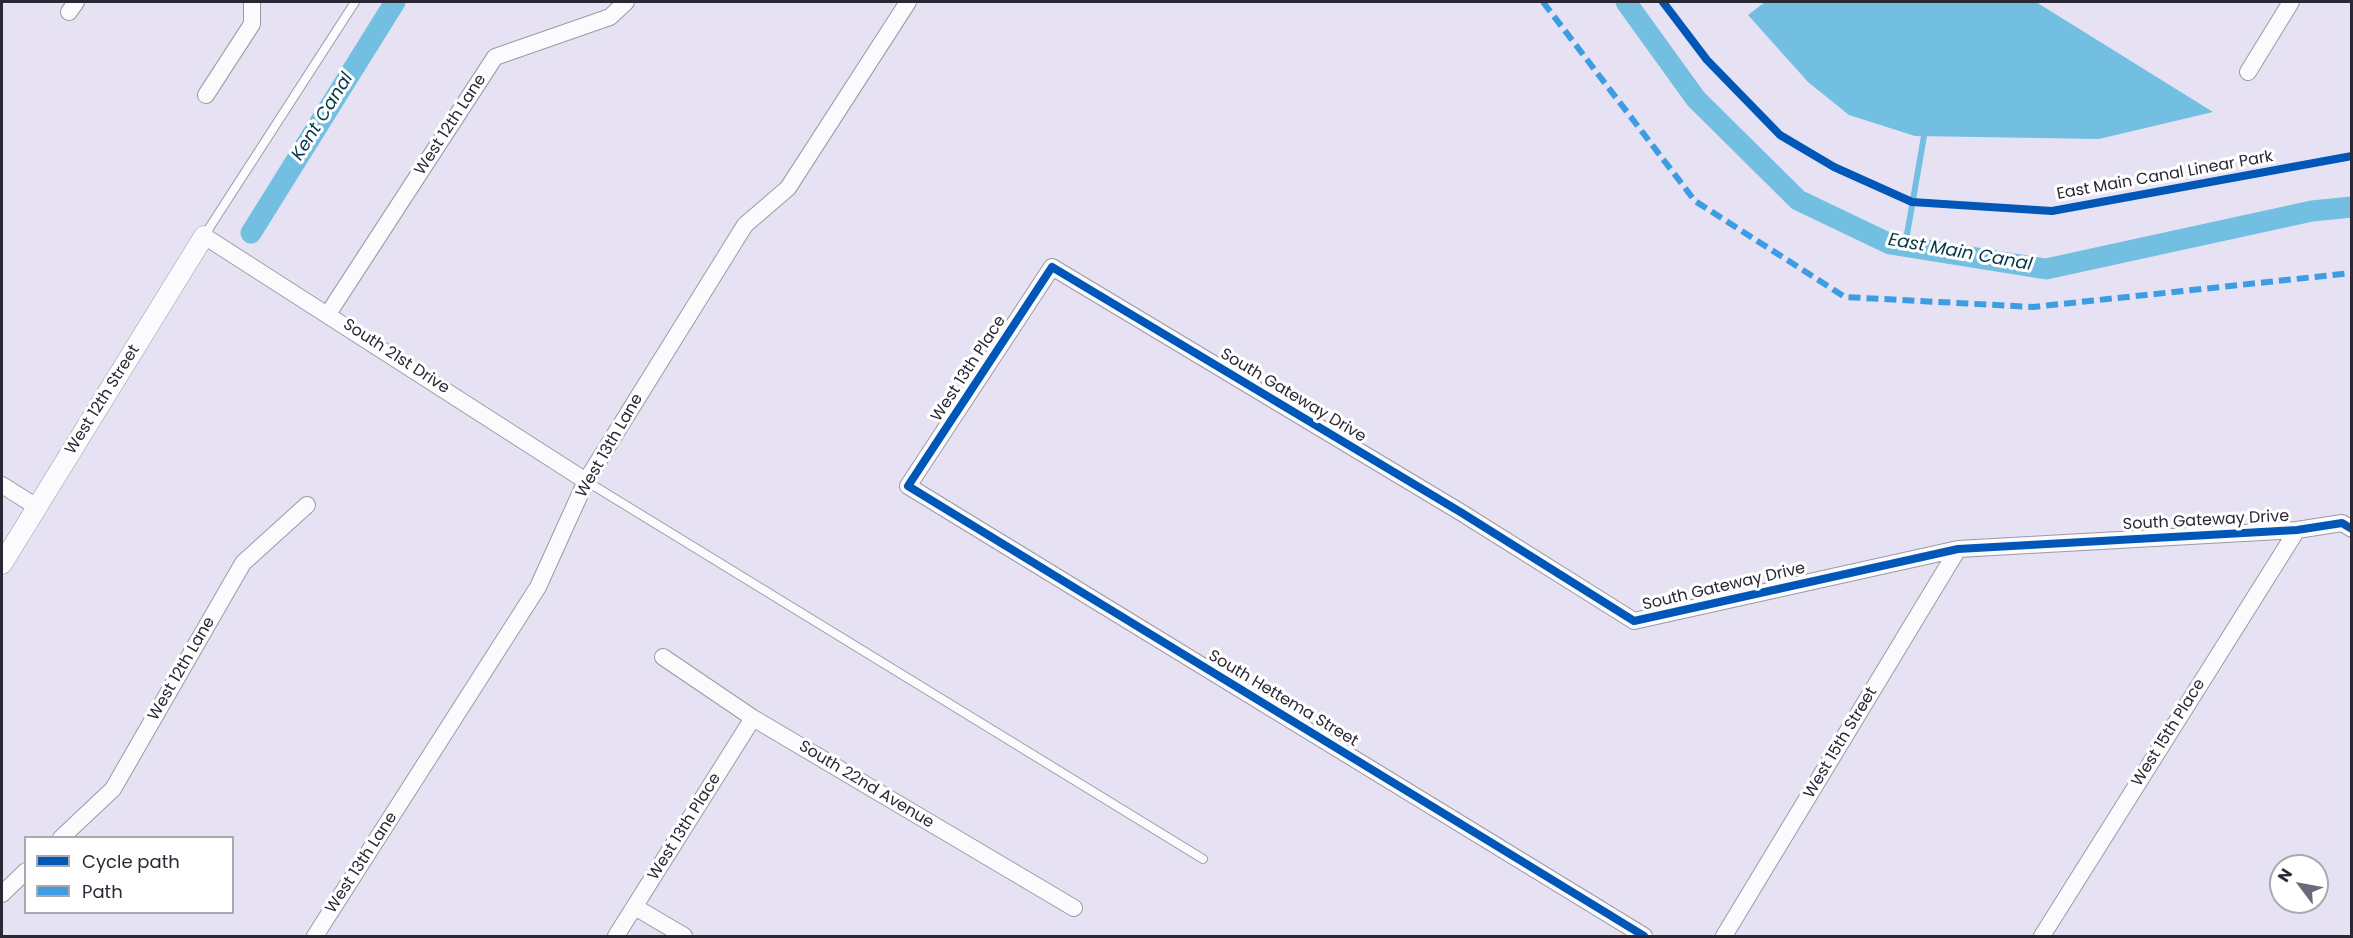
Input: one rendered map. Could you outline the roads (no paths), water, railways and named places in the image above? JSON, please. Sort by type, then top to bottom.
[{"type":"street","points":[[206,95],[252,24],[252,2]]},
{"type":"street","name":"West 12th Lane","points":[[328,314],[495,57],[610,17],[626,2]]},
{"type":"street","name":"West 13th Lane","points":[[315,936],[538,587],[586,480],[745,225],[788,188],[908,2]]},
{"type":"street","points":[[2248,72],[2291,2]]},
{"type":"street","name":"South 21st Drive","points":[[204,236],[586,480]]},
{"type":"street","name":"West 12th Street","points":[[2,564],[204,236]]},
{"type":"street","name":"West 13th Place","points":[[908,486],[1052,267]]},
{"type":"street","name":"South Gateway Drive","points":[[1052,267],[1462,513],[1634,621],[1958,549],[2296,530],[2342,523],[2352,529]]},
{"type":"street","points":[[2,485],[37,507]]},
{"type":"street","name":"South Hettema Street","points":[[908,486],[1644,936]]},
{"type":"street","name":"West 12th Lane","points":[[62,836],[113,789],[243,563],[307,505]]},
{"type":"street","name":"West 15th Place","points":[[2042,936],[2296,530]]},
{"type":"street","name":"West 15th Street","points":[[1724,936],[1958,549]]},
{"type":"street","name":"South 22nd Avenue","points":[[663,657],[753,718],[1074,908]]},
{"type":"street","name":"West 13th Place","points":[[616,936],[753,718]]},
{"type":"street","points":[[2,894],[24,873]]},
{"type":"street","points":[[635,907],[684,936]]},
{"type":"lane","points":[[204,236],[356,2]]},
{"type":"lane","points":[[586,480],[1203,859]]},
{"type":"water","points":[[1765,2],[2036,2],[2213,112],[2099,139],[1915,136],[1849,115],[1808,82],[1748,15]]},
{"type":"waterway","name":"Kent Canal","points":[[251,233],[395,2]]},
{"type":"waterway","name":"East Main Canal","points":[[1626,2],[1696,99],[1798,200],[1890,244],[2046,269],[2312,211],[2352,207]]},
{"type":"waterway","points":[[1905,246],[1924,136]]}]
